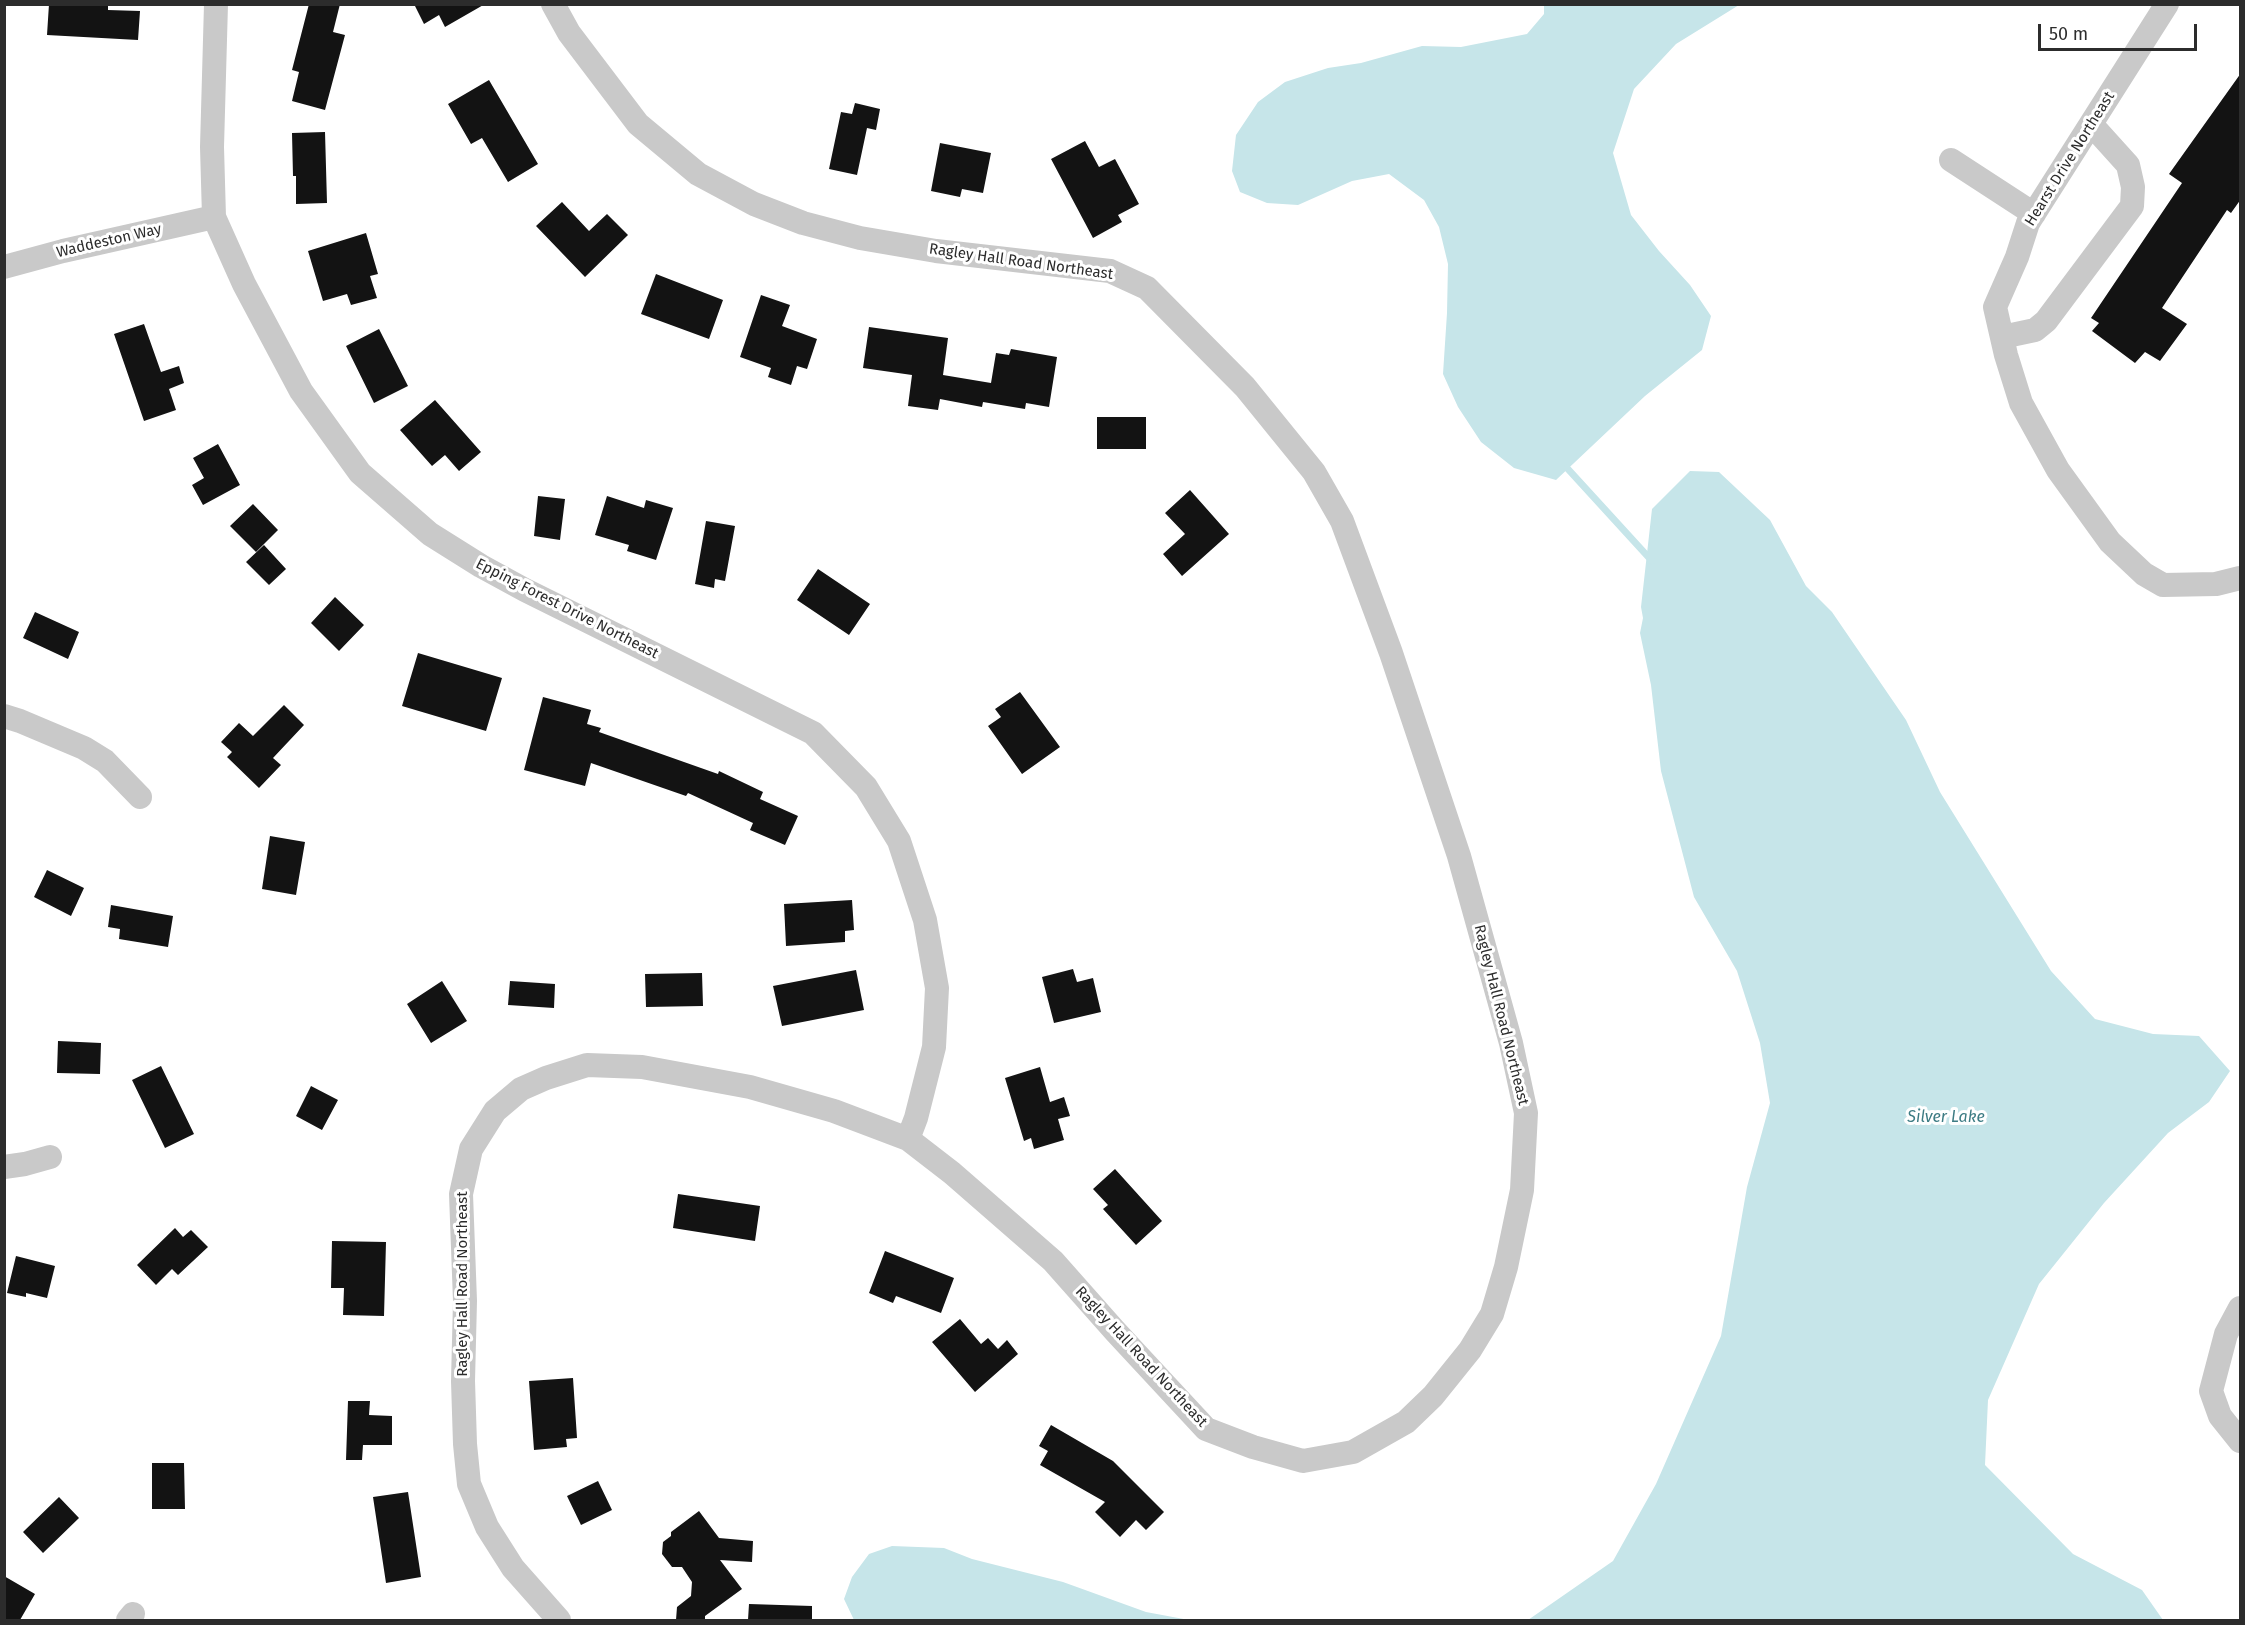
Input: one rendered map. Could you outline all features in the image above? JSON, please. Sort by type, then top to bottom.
[{"type":"street","name":"Epping Forest Drive Northeast","points":[[216,4],[212,147],[214,218],[244,284],[302,391],[360,473],[430,534],[481,566],[813,733],[866,787],[898,841],[925,920],[937,988],[934,1047],[916,1118],[908,1139]]},
{"type":"street","name":"Ragley Hall Road Northeast","points":[[553,4],[576,42],[638,123],[698,174],[754,204],[803,223],[860,238],[936,251],[1110,272],[1147,288],[1245,387],[1314,472],[1341,521],[1391,653],[1459,856],[1511,1043],[1526,1113],[1522,1190],[1506,1267],[1492,1314],[1470,1350],[1433,1396],[1406,1422],[1353,1452],[1303,1461],[1253,1447],[1206,1429],[1114,1331],[1053,1261],[978,1195],[908,1139],[834,1111],[750,1087],[642,1067],[587,1065],[521,1089],[495,1111],[471,1149],[461,1194],[465,1301],[463,1381],[469,1484],[487,1527],[513,1568],[559,1620]]},
{"type":"street","name":"Hearst Drive Northeast","points":[[2167,4],[2028,223],[2017,257],[1995,307],[2021,403],[2058,470],[2110,542],[2144,574],[2163,585],[2216,584],[2241,578]]},
{"type":"street","points":[[2002,337],[2035,330],[2046,321],[2132,206],[2133,187],[2128,165],[2091,124]]},
{"type":"street","points":[[1951,160],[2034,214]]},
{"type":"street","name":"Waddeston Way","points":[[4,267],[63,251],[214,218]]},
{"type":"street","points":[[4,716],[20,721],[105,761],[140,797]]},
{"type":"street","points":[[4,1167],[50,1157]]},
{"type":"street","points":[[2241,1308],[2226,1334],[2211,1391],[2220,1416],[2241,1441]]},
{"type":"water","points":[[1544,5],[1739,5],[1676,44],[1634,89],[1613,153],[1631,215],[1690,285],[1711,316],[1702,350],[1645,396],[1556,480],[1514,468],[1481,442],[1458,407],[1443,374],[1448,264],[1439,227],[1424,200],[1389,174],[1352,181],[1298,205],[1267,203],[1240,192],[1232,171],[1236,135],[1258,102],[1285,82],[1328,68],[1361,63],[1422,46],[1461,47],[1527,34],[1544,14]]},
{"type":"water","name":"Silver Lake","points":[[1690,471],[1719,472],[1770,520],[1806,586],[1832,612],[1906,720],[1940,792],[2051,971],[2095,1019],[2153,1034],[2199,1036],[2230,1071],[2209,1102],[2168,1133],[2104,1203],[2039,1284],[1988,1400],[1985,1465],[2073,1554],[2142,1590],[2163,1620],[1528,1620],[1613,1561],[1656,1484],[1721,1336],[1747,1187],[1770,1103],[1760,1043],[1737,971],[1694,897],[1661,771],[1651,685],[1640,633],[1652,509]]},
{"type":"water","points":[[892,1546],[944,1548],[972,1559],[1063,1582],[1146,1612],[1189,1620],[854,1620],[844,1599],[852,1577],[869,1554]]},
{"type":"building","points":[[49,4],[108,4],[108,10],[140,11],[138,40],[47,35]]},
{"type":"building","points":[[309,4],[340,4],[333,32],[345,35],[325,110],[292,101],[299,72],[292,70]]},
{"type":"building","points":[[414,4],[485,4],[445,27],[439,15],[424,24]]},
{"type":"building","points":[[2241,73],[2241,199],[2231,213],[2227,210],[2162,308],[2187,324],[2160,361],[2145,352],[2135,363],[2092,331],[2099,323],[2091,318],[2182,183],[2169,174]]},
{"type":"building","points":[[489,80],[538,164],[508,182],[482,138],[471,144],[448,104]]},
{"type":"building","points":[[855,103],[880,109],[876,130],[867,128],[857,175],[829,169],[841,112],[852,114]]},
{"type":"building","points":[[325,132],[327,203],[296,204],[292,133]]},
{"type":"building","points":[[1085,141],[1099,167],[1115,159],[1139,204],[1118,215],[1122,222],[1093,238],[1051,159]]},
{"type":"building","points":[[940,143],[991,153],[983,193],[962,189],[960,197],[931,191]]},
{"type":"building","points":[[562,202],[589,231],[607,214],[628,235],[585,277],[536,226]]},
{"type":"building","points":[[366,233],[378,274],[370,276],[377,298],[351,305],[347,294],[323,301],[308,251]]},
{"type":"building","points":[[656,274],[723,300],[709,339],[641,314]]},
{"type":"building","points":[[761,295],[790,305],[782,326],[817,339],[807,369],[797,366],[791,385],[768,377],[771,368],[740,357]]},
{"type":"building","points":[[144,324],[161,372],[179,366],[184,383],[169,389],[176,410],[144,421],[114,334]]},
{"type":"building","points":[[869,327],[948,338],[943,375],[991,383],[996,353],[1009,355],[1011,349],[1057,357],[1049,407],[1026,403],[1025,409],[983,402],[982,407],[940,399],[938,410],[908,406],[912,375],[863,368]]},
{"type":"building","points":[[379,329],[408,386],[374,403],[346,346]]},
{"type":"building","points":[[435,400],[481,452],[459,471],[445,455],[432,466],[400,430]]},
{"type":"building","points":[[1097,417],[1146,417],[1146,449],[1097,449]]},
{"type":"building","points":[[218,444],[240,485],[203,505],[192,485],[204,478],[193,458]]},
{"type":"building","points":[[1190,490],[1229,534],[1182,576],[1163,554],[1185,534],[1165,513]]},
{"type":"building","points":[[538,496],[565,499],[560,540],[534,536]]},
{"type":"building","points":[[607,496],[644,508],[646,500],[673,508],[656,560],[627,551],[629,545],[595,535]]},
{"type":"building","points":[[253,504],[278,530],[256,552],[230,526]]},
{"type":"building","points":[[706,521],[735,526],[725,581],[715,579],[714,588],[695,584]]},
{"type":"building","points":[[264,545],[286,569],[269,585],[246,562]]},
{"type":"building","points":[[818,569],[870,604],[849,635],[797,600]]},
{"type":"building","points":[[335,597],[364,625],[339,651],[311,623]]},
{"type":"building","points":[[35,612],[79,632],[68,659],[23,638]]},
{"type":"building","points":[[418,653],[502,678],[486,731],[402,706]]},
{"type":"building","points":[[1020,692],[1060,747],[1022,774],[988,726],[1001,717],[995,709]]},
{"type":"building","points":[[543,697],[591,710],[587,724],[601,728],[599,732],[718,774],[719,771],[763,792],[760,799],[798,816],[785,845],[750,830],[753,823],[688,793],[686,796],[591,763],[585,786],[524,770]]},
{"type":"building","points":[[284,705],[304,725],[273,758],[281,765],[259,788],[227,757],[232,752],[221,742],[239,723],[253,736]]},
{"type":"building","points":[[270,836],[305,842],[296,895],[262,889]]},
{"type":"building","points":[[47,870],[84,888],[71,916],[34,897]]},
{"type":"building","points":[[852,900],[854,930],[845,931],[845,942],[786,946],[784,904]]},
{"type":"building","points":[[111,905],[173,916],[168,947],[119,939],[120,929],[108,927]]},
{"type":"building","points":[[1073,969],[1077,982],[1093,978],[1101,1012],[1054,1023],[1042,977]]},
{"type":"building","points":[[856,970],[864,1010],[782,1026],[773,986]]},
{"type":"building","points":[[702,973],[703,1006],[646,1007],[645,974]]},
{"type":"building","points":[[442,981],[467,1021],[431,1043],[407,1004]]},
{"type":"building","points":[[510,981],[555,984],[554,1008],[508,1005]]},
{"type":"building","points":[[58,1041],[101,1043],[100,1074],[57,1073]]},
{"type":"building","points":[[161,1066],[194,1134],[165,1148],[132,1080]]},
{"type":"building","points":[[1040,1067],[1050,1102],[1064,1097],[1070,1116],[1058,1119],[1064,1140],[1034,1149],[1031,1138],[1024,1141],[1005,1078]]},
{"type":"building","points":[[311,1086],[338,1100],[322,1130],[296,1116]]},
{"type":"building","points":[[1115,1169],[1162,1221],[1136,1245],[1103,1209],[1108,1205],[1093,1189]]},
{"type":"building","points":[[678,1194],[760,1206],[755,1241],[673,1228]]},
{"type":"building","points":[[175,1228],[183,1237],[191,1230],[208,1247],[178,1275],[172,1269],[156,1285],[137,1265]]},
{"type":"building","points":[[332,1241],[386,1242],[384,1316],[343,1315],[344,1288],[331,1288]]},
{"type":"building","points":[[885,1251],[954,1278],[941,1313],[896,1296],[893,1303],[869,1293]]},
{"type":"building","points":[[16,1256],[55,1266],[47,1298],[26,1293],[26,1297],[7,1293]]},
{"type":"building","points":[[960,1319],[981,1344],[988,1338],[998,1349],[1007,1340],[1018,1354],[975,1392],[932,1342]]},
{"type":"building","points":[[573,1378],[577,1438],[566,1439],[567,1447],[534,1450],[529,1381]]},
{"type":"building","points":[[348,1401],[370,1401],[369,1415],[392,1416],[392,1445],[363,1445],[362,1460],[346,1460]]},
{"type":"building","points":[[1051,1425],[1113,1461],[1164,1512],[1146,1530],[1136,1520],[1120,1537],[1095,1512],[1105,1502],[1040,1465],[1048,1451],[1039,1446]]},
{"type":"building","points":[[152,1463],[184,1463],[185,1509],[152,1509]]},
{"type":"building","points":[[598,1481],[612,1510],[581,1525],[567,1496]]},
{"type":"building","points":[[408,1492],[421,1577],[386,1583],[373,1497]]},
{"type":"building","points":[[59,1497],[79,1518],[43,1553],[23,1532]]},
{"type":"building","points":[[699,1511],[719,1538],[753,1541],[752,1562],[720,1560],[742,1589],[705,1616],[705,1620],[676,1620],[677,1607],[691,1596],[692,1582],[682,1567],[672,1567],[662,1554],[663,1542],[671,1536],[671,1532]]},
{"type":"building","points":[[4,1576],[35,1594],[20,1620],[4,1620]]},
{"type":"building","points":[[749,1604],[812,1606],[812,1620],[748,1620]]},
{"type":"waterway","points":[[1567,468],[1652,561]]}]
